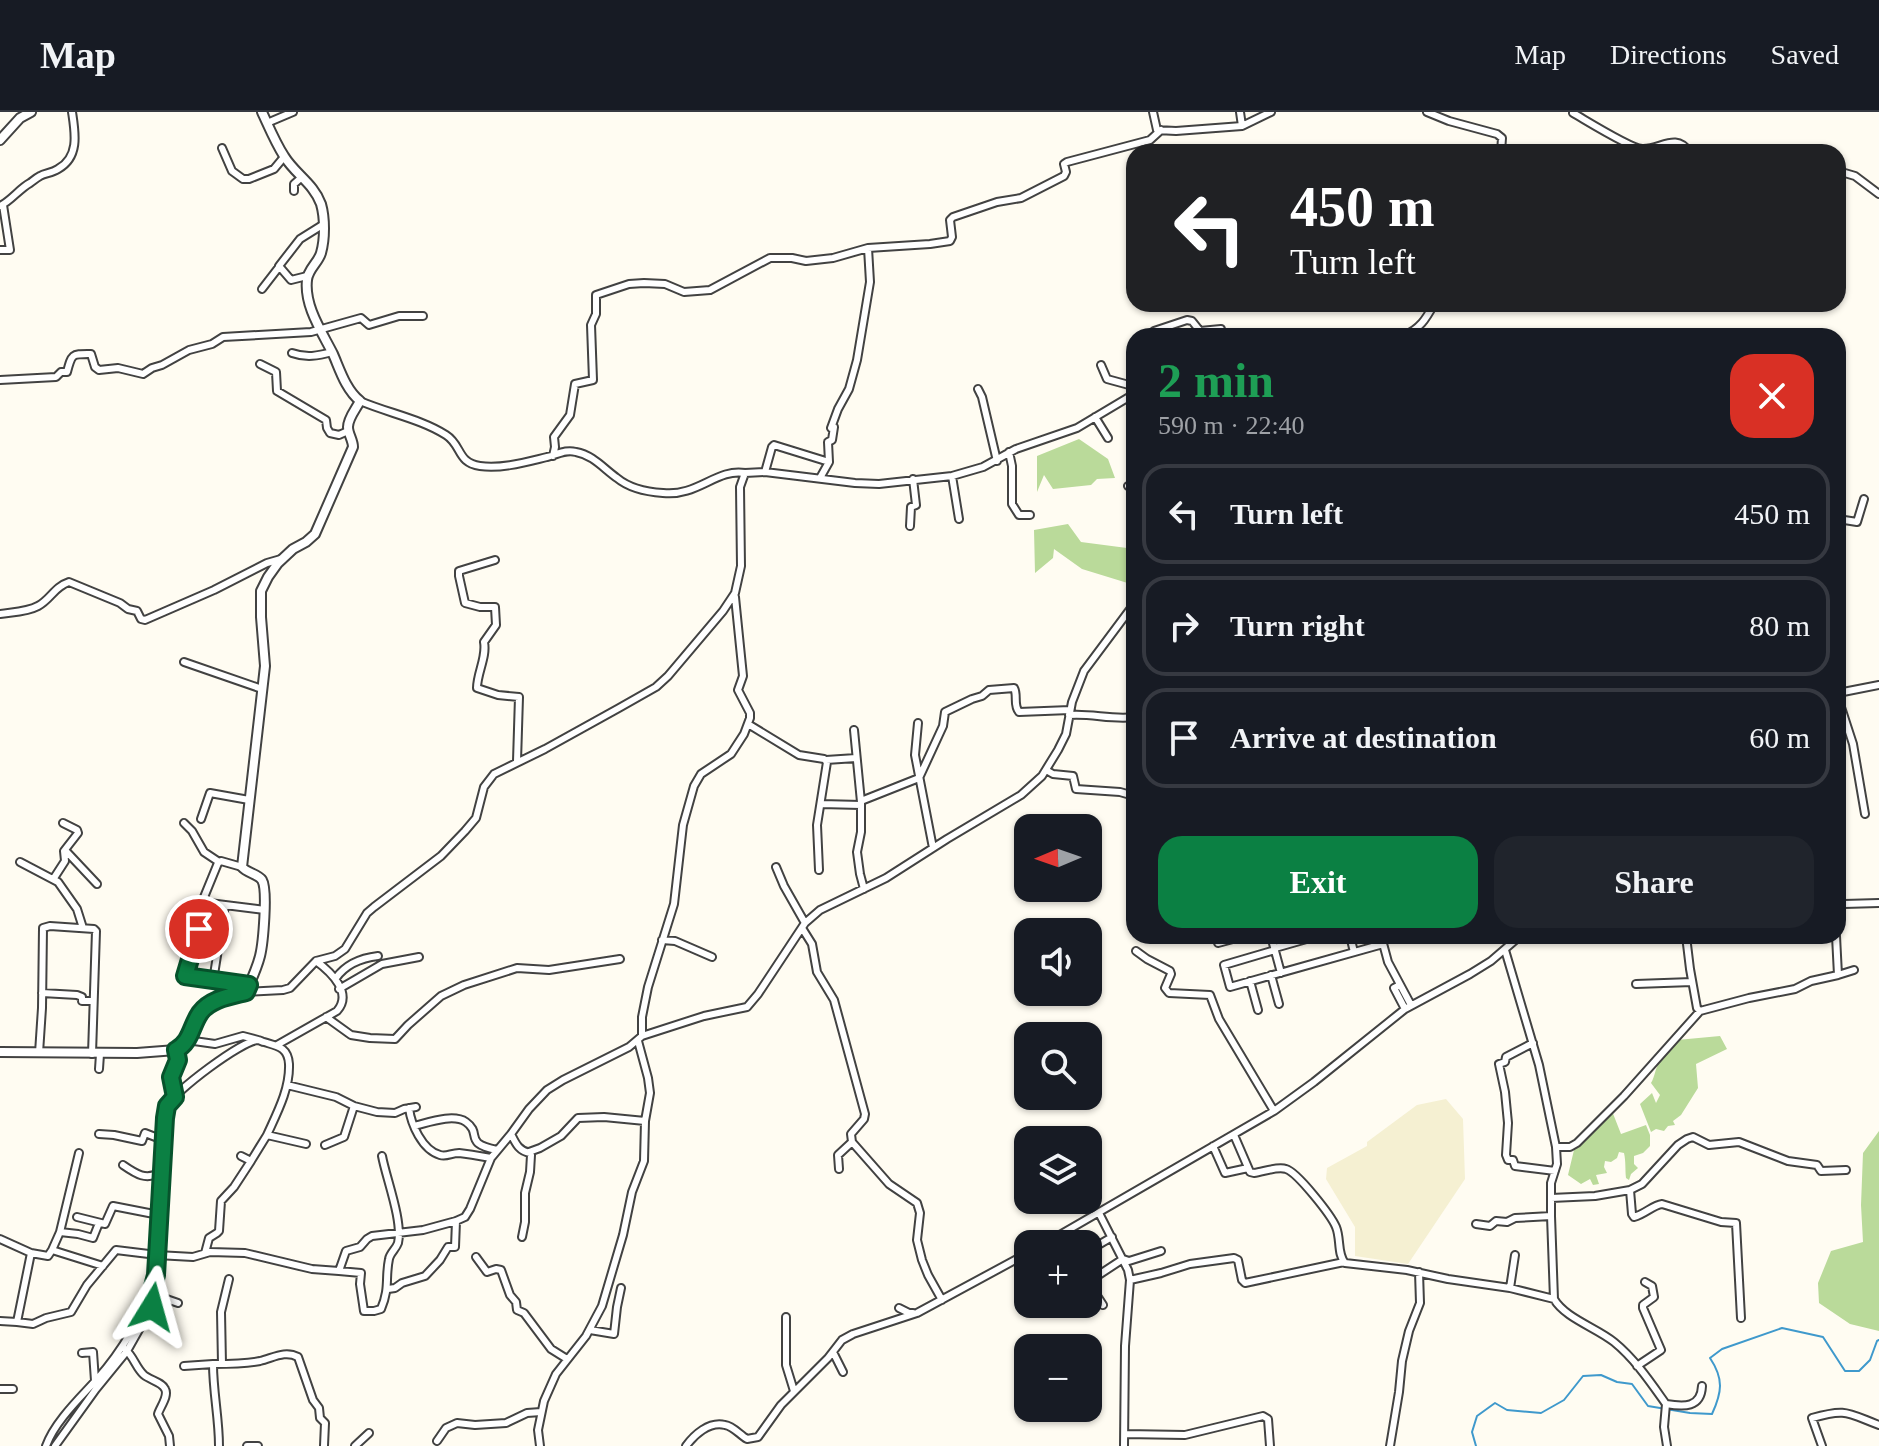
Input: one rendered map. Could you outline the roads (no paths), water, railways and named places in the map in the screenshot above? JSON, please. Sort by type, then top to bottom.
[{"type":"street","points":[[14,123],[15,112]]},
{"type":"street","points":[[0,140],[14,123],[31,112]]},
{"type":"street","points":[[0,250],[10,248],[2,205],[39,176],[63,166],[76,141],[72,112]]},
{"type":"street","points":[[262,112],[284,157],[316,193],[323,213],[321,255],[307,276],[309,297],[320,330],[352,393],[360,401],[425,424],[447,436],[454,441],[469,464],[482,467],[520,464],[570,451],[578,452],[599,463],[624,483],[666,494],[687,492],[726,474],[738,472],[879,484],[968,473],[997,461],[1009,452],[1077,428],[1126,397]]},
{"type":"street","points":[[267,123],[293,112]]},
{"type":"street","points":[[1153,112],[1157,130],[1176,131],[1242,126],[1258,115],[1271,112]]},
{"type":"street","points":[[1240,112],[1242,126]]},
{"type":"street","points":[[1427,112],[1497,134],[1502,138],[1502,144]]},
{"type":"street","points":[[1573,113],[1631,144]]},
{"type":"street","points":[[1135,144],[1150,140],[1161,130]]},
{"type":"street","points":[[553,456],[554,437],[570,415],[575,384],[593,380],[591,325],[596,314],[596,295],[629,284],[644,283],[665,284],[678,291],[710,290],[770,258],[806,261],[833,258],[868,248],[950,241],[950,220],[953,217],[997,202],[1021,198],[1064,176],[1064,164],[1067,162],[1126,146]]},
{"type":"street","points":[[222,148],[232,171],[246,179],[274,169],[284,157]]},
{"type":"street","points":[[1846,173],[1855,176],[1879,194]]},
{"type":"street","points":[[294,191],[294,183],[302,177]]},
{"type":"street","points":[[262,289],[300,239],[324,224]]},
{"type":"street","points":[[820,478],[829,462],[828,442],[832,440],[834,427],[831,428],[849,389],[863,330],[870,282],[868,248]]},
{"type":"street","points":[[279,267],[291,280],[307,276]]},
{"type":"street","points":[[685,287],[694,291]]},
{"type":"street","points":[[0,380],[56,377],[61,372],[67,372],[75,354],[91,354],[99,370],[118,368],[143,374],[189,350],[211,345],[221,337],[310,333],[361,318],[369,325],[399,316],[423,316]]},
{"type":"street","points":[[1163,328],[1187,320],[1198,328]]},
{"type":"street","points":[[292,353],[311,356],[332,352]]},
{"type":"street","points":[[260,364],[275,371],[278,392],[326,419],[330,433],[339,435],[348,431]]},
{"type":"street","points":[[1101,365],[1107,379],[1126,384]]},
{"type":"street","points":[[978,389],[997,461]]},
{"type":"street","points":[[242,867],[265,663],[261,591],[282,559],[312,538],[320,526],[353,447],[348,431],[350,419],[360,401]]},
{"type":"street","points":[[1095,417],[1108,438]]},
{"type":"street","points":[[765,472],[774,445],[829,462]]},
{"type":"street","points":[[1009,452],[1012,506],[1019,515],[1030,515]]},
{"type":"street","points":[[540,1446],[538,1430],[541,1412],[556,1374],[590,1330],[605,1297],[632,1192],[644,1161],[650,1086],[640,1039],[642,1017],[648,987],[674,904],[683,825],[694,786],[701,774],[731,754],[750,718],[738,690],[743,674],[735,593],[741,566],[740,487],[745,473]]},
{"type":"street","points":[[952,476],[959,519]]},
{"type":"street","points":[[910,526],[911,507],[916,505],[913,479]]},
{"type":"street","points":[[1846,520],[1857,522],[1864,499]]},
{"type":"street","points":[[0,614],[36,607],[56,588],[69,582],[137,611],[145,620],[224,586],[267,563],[282,559]]},
{"type":"street","points":[[495,560],[459,571],[459,574],[465,603],[496,608],[497,623],[484,642],[486,648],[477,688],[498,695],[519,697],[517,761]]},
{"type":"street","points":[[219,862],[193,924],[199,931],[185,976],[248,988],[290,988],[316,961],[335,956],[345,949],[367,913],[441,856],[465,831],[476,818],[490,776],[656,687],[735,593]]},
{"type":"street","points":[[339,1271],[346,1251],[360,1247],[372,1236],[423,1230],[465,1217],[491,1158],[547,1090],[640,1039],[704,1016],[747,1007],[803,926],[829,904],[886,878],[1021,795],[1042,776],[1058,750],[1066,734],[1084,671],[1126,615]]},
{"type":"street","points":[[184,662],[262,689]]},
{"type":"street","points":[[1846,694],[1879,685]]},
{"type":"street","points":[[821,804],[861,803],[919,778],[943,726],[945,712],[989,690],[1014,688],[1019,712],[1070,712],[1126,718]]},
{"type":"street","points":[[1846,722],[1865,814]]},
{"type":"street","points":[[918,723],[915,755],[933,848]]},
{"type":"street","points":[[748,724],[799,755],[826,760],[856,758]]},
{"type":"street","points":[[854,730],[861,803],[857,852],[864,889]]},
{"type":"street","points":[[819,870],[817,830],[828,764],[826,760]]},
{"type":"street","points":[[1046,770],[1073,776],[1076,789],[1126,794]]},
{"type":"street","points":[[201,819],[210,793],[249,800]]},
{"type":"street","points":[[54,878],[66,860],[65,850],[78,831],[63,823]]},
{"type":"street","points":[[0,1052],[96,1054],[176,1050],[187,1040],[199,1013],[217,1000],[248,988],[260,958],[265,910],[263,881],[242,867],[219,862],[204,852],[192,830],[184,823]]},
{"type":"street","points":[[65,850],[97,884]]},
{"type":"street","points":[[20,862],[54,878],[77,909],[83,928]]},
{"type":"street","points":[[776,867],[812,944],[817,972],[834,1000],[863,1105],[862,1122],[851,1133],[852,1142],[881,1176],[918,1206],[917,1240],[922,1260],[942,1300]]},
{"type":"street","points":[[1846,901],[1879,903]]},
{"type":"street","points":[[201,902],[265,910]]},
{"type":"street","points":[[213,981],[225,905]]},
{"type":"street","points":[[39,1053],[43,928],[94,929],[92,1001],[99,1069]]},
{"type":"street","points":[[662,940],[675,941],[712,957]]},
{"type":"street","points":[[1273,944],[1281,973]]},
{"type":"street","points":[[1291,944],[1224,965],[1230,987],[1373,944]]},
{"type":"street","points":[[1352,944],[1354,952]]},
{"type":"street","points":[[1383,944],[1400,985],[1394,988],[1408,1007]]},
{"type":"street","points":[[1507,944],[1556,1147],[1551,1198],[1554,1299],[1566,1312],[1612,1340],[1637,1366],[1666,1406],[1664,1427],[1667,1446]]},
{"type":"street","points":[[1102,1211],[1274,1111],[1408,1007],[1470,974],[1511,944]]},
{"type":"street","points":[[1687,944],[1700,1011]]},
{"type":"street","points":[[1836,944],[1838,975]]},
{"type":"street","points":[[1136,951],[1170,971],[1167,991],[1210,995],[1219,1019],[1274,1111]]},
{"type":"street","points":[[334,976],[356,961],[378,956]]},
{"type":"street","points":[[339,989],[382,964],[419,957]]},
{"type":"street","points":[[326,1017],[351,1035],[393,1040],[441,996],[464,985],[519,968],[549,970],[620,959]]},
{"type":"street","points":[[277,1045],[337,1011],[342,1004],[342,995],[334,976],[316,961]]},
{"type":"street","points":[[1556,1147],[1577,1143],[1700,1011],[1795,989],[1811,981],[1854,970]]},
{"type":"street","points":[[1271,975],[1279,1004]]},
{"type":"street","points":[[1250,981],[1258,1010]]},
{"type":"street","points":[[1636,984],[1692,982]]},
{"type":"street","points":[[42,993],[77,995],[83,1001],[92,1001]]},
{"type":"street","points":[[187,1040],[211,1045],[243,1036],[277,1045],[289,1059],[287,1085],[281,1104],[251,1161],[221,1201],[219,1231],[209,1238],[205,1253]]},
{"type":"street","points":[[46,1446],[50,1437],[124,1349],[154,1295],[166,1109],[175,1097],[219,1060],[258,1040]]},
{"type":"street","points":[[1533,1043],[1499,1064],[1508,1123],[1506,1155],[1515,1166],[1555,1171]]},
{"type":"street","points":[[175,1097],[171,1077],[178,1060],[176,1050]]},
{"type":"street","points":[[287,1085],[336,1097],[369,1111],[392,1113],[413,1107],[414,1126],[429,1149],[438,1155],[456,1153],[491,1158]]},
{"type":"street","points":[[325,1145],[344,1137],[354,1106]]},
{"type":"street","points":[[511,1134],[521,1151],[529,1152],[561,1136],[578,1118],[645,1121]]},
{"type":"street","points":[[414,1126],[461,1120],[468,1123],[474,1141],[480,1146],[497,1150]]},
{"type":"street","points":[[99,1134],[142,1141],[145,1133],[163,1140]]},
{"type":"street","points":[[267,1135],[306,1144]]},
{"type":"street","points":[[1234,1135],[1250,1172],[1281,1168],[1292,1172],[1312,1193],[1334,1223],[1340,1257],[1344,1262]]},
{"type":"street","points":[[1551,1198],[1595,1196],[1630,1190],[1642,1184],[1678,1145],[1693,1137],[1709,1145],[1739,1142],[1788,1161],[1818,1166],[1823,1171],[1846,1170]]},
{"type":"street","points":[[839,1169],[838,1155],[852,1142]]},
{"type":"street","points":[[1213,1146],[1225,1173],[1248,1168]]},
{"type":"street","points":[[522,1237],[530,1172],[529,1152]]},
{"type":"street","points":[[0,1239],[31,1253],[48,1256],[60,1232],[79,1153]]},
{"type":"street","points":[[241,1156],[251,1161]]},
{"type":"street","points":[[0,1321],[33,1324],[69,1314],[87,1285],[116,1250],[196,1256],[205,1253],[245,1253],[312,1269],[361,1273],[364,1312],[381,1309],[388,1289],[389,1257],[396,1247],[399,1233],[382,1156]]},
{"type":"street","points":[[123,1165],[134,1173],[149,1177],[161,1172]]},
{"type":"street","points":[[1630,1190],[1634,1217],[1662,1204],[1721,1222],[1736,1223],[1741,1318]]},
{"type":"street","points":[[77,1217],[106,1224],[113,1206],[159,1215]]},
{"type":"street","points":[[1069,1230],[1097,1214]]},
{"type":"street","points":[[1100,1214],[1123,1259],[1130,1280],[1125,1346],[1124,1446]]},
{"type":"street","points":[[1476,1224],[1490,1226],[1496,1221],[1551,1216]]},
{"type":"street","points":[[388,1289],[423,1278],[448,1247],[455,1247],[456,1221]]},
{"type":"street","points":[[60,1232],[93,1238],[99,1223]]},
{"type":"street","points":[[1102,1243],[1112,1237]]},
{"type":"street","points":[[52,1250],[103,1266]]},
{"type":"street","points":[[1123,1259],[1129,1261],[1161,1251]]},
{"type":"street","points":[[17,1322],[31,1253]]},
{"type":"street","points":[[1510,1288],[1515,1255]]},
{"type":"street","points":[[476,1257],[487,1272],[501,1270],[517,1310],[524,1313],[551,1349],[567,1359]]},
{"type":"street","points":[[1130,1280],[1185,1265],[1234,1258],[1238,1260],[1245,1283],[1344,1262],[1510,1288],[1554,1299]]},
{"type":"street","points":[[1102,1273],[1123,1259]]},
{"type":"street","points":[[686,1446],[700,1431],[717,1425],[729,1426],[747,1439],[758,1437],[771,1417],[842,1340],[917,1313],[1014,1261]]},
{"type":"street","points":[[1390,1446],[1402,1361],[1420,1303],[1419,1272]]},
{"type":"street","points":[[222,1364],[221,1309],[229,1279]]},
{"type":"street","points":[[1637,1366],[1661,1350],[1643,1308],[1654,1297],[1652,1286],[1645,1282]]},
{"type":"street","points":[[590,1330],[614,1334],[621,1288]]},
{"type":"street","points":[[154,1295],[178,1303]]},
{"type":"street","points":[[899,1308],[917,1313]]},
{"type":"street","points":[[786,1317],[786,1365],[794,1391]]},
{"type":"street","points":[[55,1446],[95,1381],[124,1349]]},
{"type":"street","points":[[124,1349],[133,1356],[142,1373],[166,1390],[158,1414],[169,1436],[170,1446]]},
{"type":"street","points":[[82,1353],[93,1352],[95,1381]]},
{"type":"street","points":[[833,1352],[843,1372]]},
{"type":"street","points":[[184,1366],[258,1362],[279,1355],[297,1356],[324,1422],[324,1446]]},
{"type":"street","points":[[213,1364],[219,1446]]},
{"type":"street","points":[[1666,1406],[1697,1402],[1702,1386]]},
{"type":"street","points":[[0,1389],[13,1389]]},
{"type":"street","points":[[437,1441],[446,1428],[457,1423],[506,1423],[527,1413],[541,1412]]},
{"type":"street","points":[[1822,1446],[1812,1418],[1828,1413],[1851,1412],[1879,1425]]},
{"type":"street","points":[[1125,1434],[1185,1435],[1263,1416],[1268,1419],[1270,1446]]},
{"type":"street","points":[[355,1446],[369,1433]]},
{"type":"street","points":[[247,1446],[258,1446]]},
{"type":"waterway","points":[[1476,1446],[1472,1432],[1477,1416],[1495,1403],[1507,1410],[1541,1413],[1564,1400],[1583,1376],[1601,1375],[1632,1384],[1648,1406],[1712,1414],[1720,1386],[1718,1373],[1710,1358],[1722,1349],[1782,1328],[1823,1337],[1845,1371],[1859,1371],[1870,1360],[1879,1340]]}]
